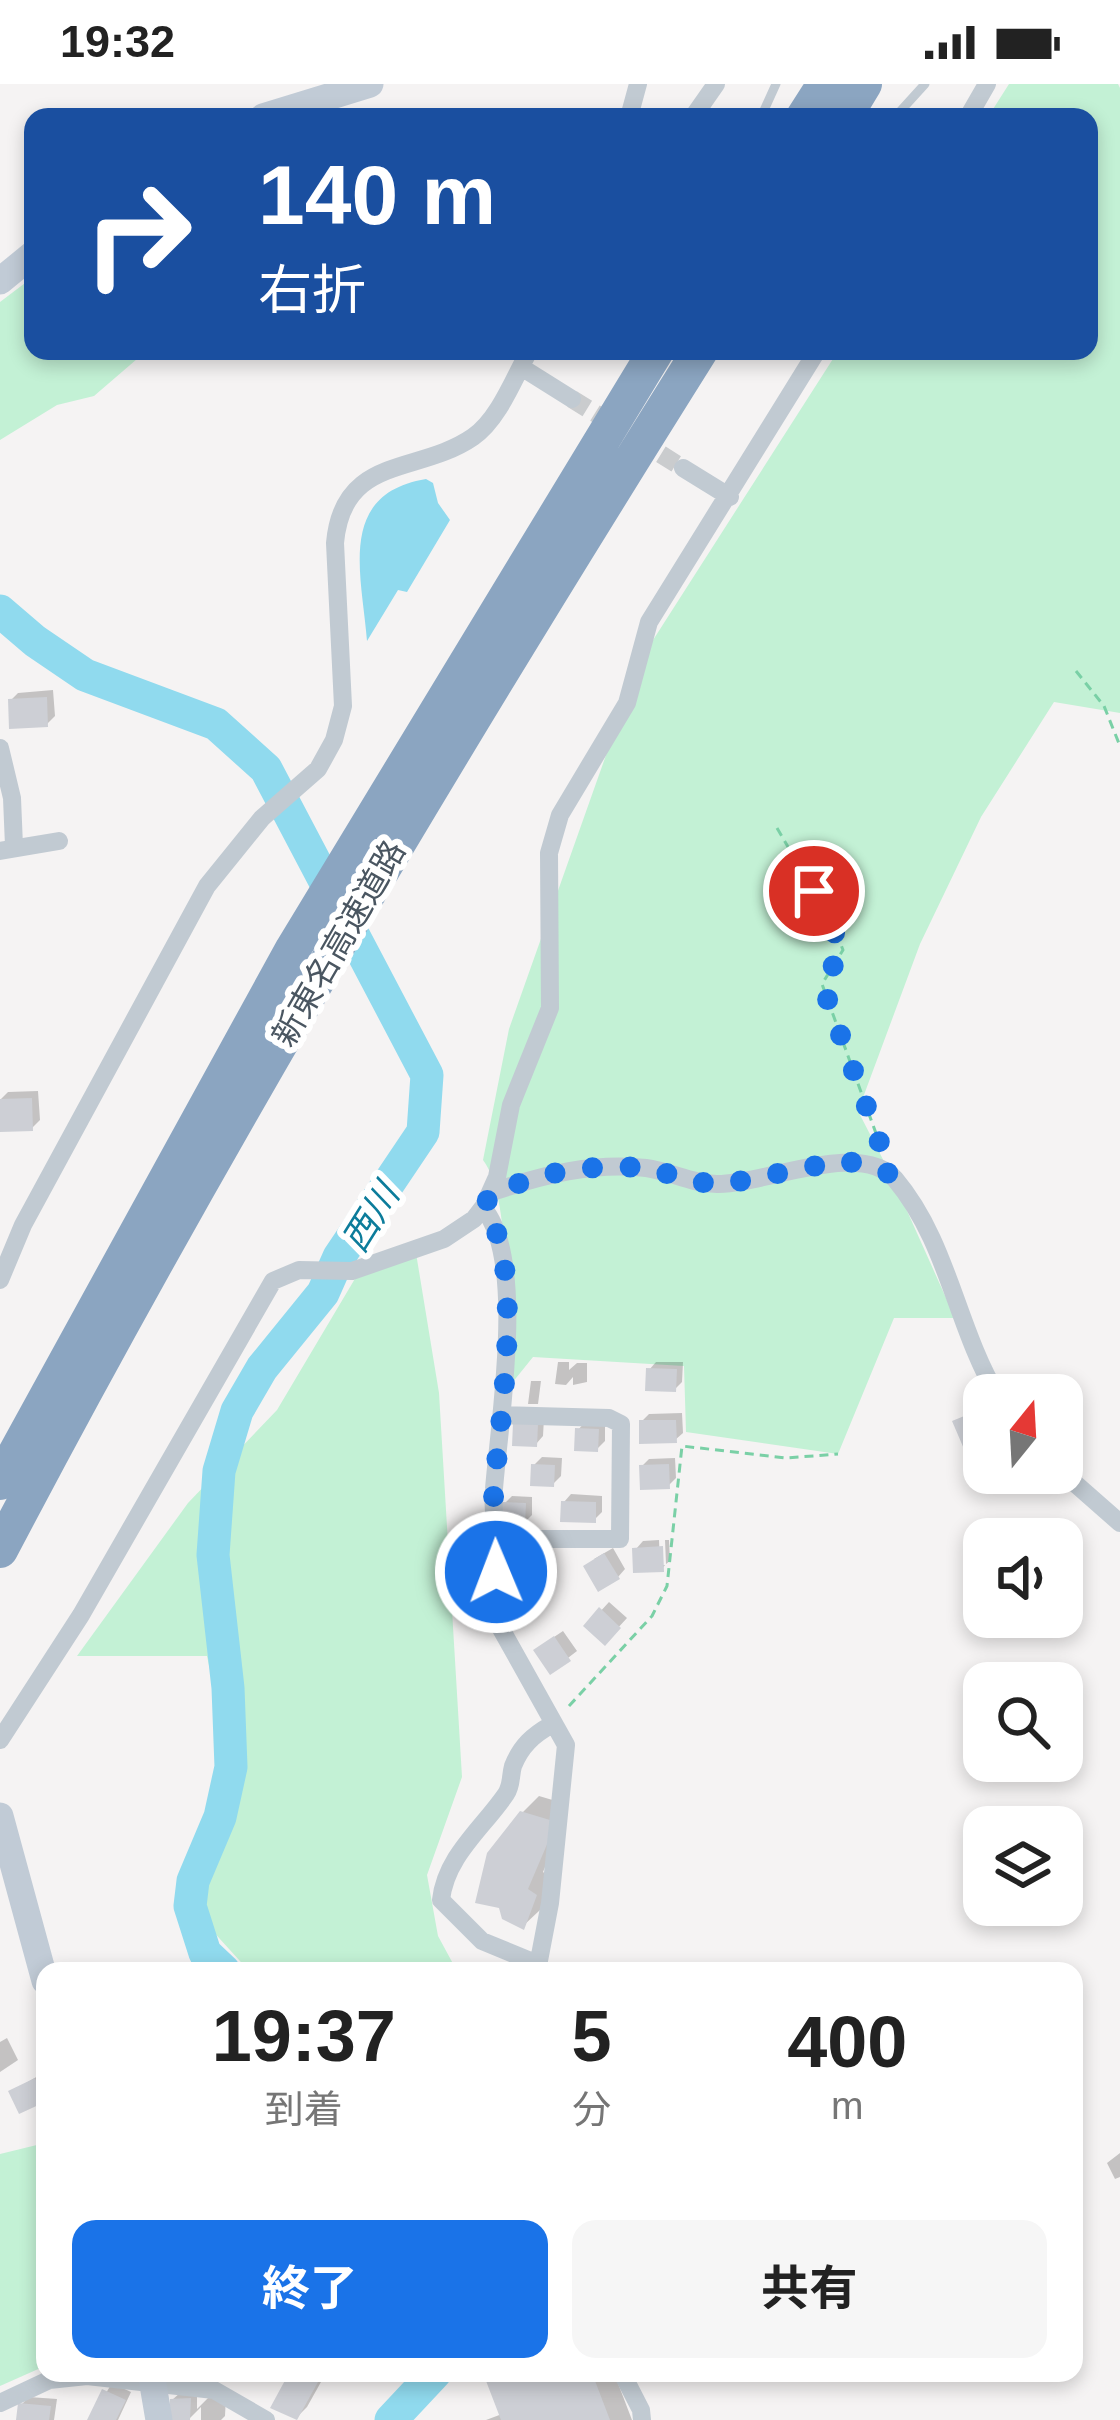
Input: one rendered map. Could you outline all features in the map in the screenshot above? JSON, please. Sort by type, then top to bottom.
[{"type":"highway","name":"新東名高速道路","points":[[0,1482],[370,853],[574,482],[650,360]]},
{"type":"highway","name":"新東名高速道路","points":[[370,853],[694,360]]},
{"type":"highway","name":"新東名高速道路","points":[[0,1550],[304,963]]},
{"type":"main road","points":[[292,108],[370,84]]},
{"type":"main road","points":[[0,281],[24,261]]},
{"type":"main road","points":[[0,1816],[40,1962]]},
{"type":"main road","points":[[153,2382],[159,2420]]},
{"type":"street","points":[[0,1280],[23,1225],[207,886],[262,818],[318,770],[334,740],[343,706],[337,518],[365,480],[478,434],[524,360]]},
{"type":"street","points":[[526,360],[572,399]]},
{"type":"street","points":[[0,1740],[82,1615],[273,1281],[290,1271],[352,1271],[443,1239],[474,1219],[488,1200],[507,1119],[546,1023],[553,992],[549,853],[554,828],[627,704],[650,622],[812,360]]},
{"type":"street","points":[[683,468],[730,497]]},
{"type":"street","points":[[0,748],[12,798],[7,849],[59,841]]},
{"type":"street","points":[[488,1200],[548,1174],[606,1166],[652,1168],[684,1180],[721,1185],[844,1160],[891,1174],[930,1233],[989,1374]]},
{"type":"street","points":[[488,1200],[507,1302],[503,1415],[493,1494],[495,1606],[500,1627],[566,1745],[550,1904],[538,1962]]},
{"type":"street","points":[[496,1539],[620,1539],[621,1424],[609,1418],[503,1415]]},
{"type":"street","points":[[1083,1490],[1120,1522]]},
{"type":"street","points":[[527,1962],[482,1940],[441,1900],[452,1862],[510,1788],[513,1766],[529,1737],[551,1725]]},
{"type":"street","points":[[0,2403],[45,2382]]},
{"type":"street","points":[[176,2382],[214,2390],[266,2420]]},
{"type":"street","points":[[627,2382],[642,2420]]},
{"type":"lane","points":[[903,108],[925,84]]},
{"type":"lane","points":[[574,482],[635,360]]},
{"type":"lane","points":[[630,464],[708,360]]},
{"type":"path","points":[[1076,671],[1104,706],[1120,746]]},
{"type":"path","points":[[777,829],[832,922],[843,950],[822,984],[891,1174]]},
{"type":"path","points":[[551,1725],[652,1616],[668,1586],[682,1446],[786,1457],[838,1454]]},
{"type":"green space","points":[[1009,84],[1118,84],[1120,88],[1120,713],[1054,702],[981,817],[920,944],[858,1111],[955,1318],[894,1318],[838,1454],[686,1432],[684,1366],[533,1357],[504,1393],[503,1237],[500,1206],[483,1160],[509,1029],[639,662],[832,360],[1098,360],[1098,108],[994,108]]},
{"type":"green space","points":[[24,284],[24,360],[136,360],[94,396],[57,405],[0,440],[0,302]]},
{"type":"green space","points":[[416,1253],[439,1393],[462,1777],[427,1875],[438,1936],[452,1962],[241,1962],[190,1906],[231,1767],[207,1656],[77,1656],[188,1503],[277,1410],[356,1277]]},
{"type":"green space","points":[[36,2145],[36,2370],[0,2386],[0,2154]]},
{"type":"water","points":[[426,479],[433,483],[438,503],[450,520],[407,592],[398,590],[367,641],[360,565],[366,519],[378,501],[397,488]]},
{"type":"building","points":[[47,697],[48,727],[9,729],[8,699]]},
{"type":"building","points":[[32,1098],[33,1131],[0,1132],[0,1099]]},
{"type":"building","points":[[646,1368],[677,1369],[676,1392],[645,1391]]},
{"type":"building","points":[[963,1416],[963,1447],[952,1421]]},
{"type":"building","points":[[639,1420],[676,1420],[677,1443],[639,1444]]},
{"type":"building","points":[[513,1423],[538,1424],[537,1447],[512,1446]]},
{"type":"building","points":[[575,1428],[599,1429],[598,1452],[574,1451]]},
{"type":"building","points":[[531,1464],[555,1465],[554,1487],[530,1486]]},
{"type":"building","points":[[669,1464],[670,1489],[640,1490],[639,1465]]},
{"type":"building","points":[[561,1501],[596,1502],[596,1523],[560,1522]]},
{"type":"building","points":[[502,1502],[526,1503],[525,1526],[501,1525]]},
{"type":"building","points":[[534,1546],[539,1568],[516,1574],[510,1552]]},
{"type":"building","points":[[663,1546],[664,1572],[633,1573],[632,1548]]},
{"type":"building","points":[[604,1553],[620,1579],[598,1592],[583,1566]]},
{"type":"building","points":[[543,1577],[548,1599],[524,1605],[519,1583]]},
{"type":"building","points":[[599,1607],[621,1628],[605,1646],[583,1626]]},
{"type":"building","points":[[554,1636],[571,1661],[550,1675],[533,1650]]},
{"type":"building","points":[[520,1811],[550,1820],[551,1835],[528,1889],[537,1895],[524,1930],[502,1919],[499,1908],[475,1903],[487,1853]]},
{"type":"building","points":[[35,2078],[36,2106],[19,2114],[8,2091]]},
{"type":"building","points":[[284,2382],[318,2382],[297,2420],[270,2408]]},
{"type":"building","points":[[486,2382],[595,2382],[610,2420],[501,2420]]},
{"type":"building","points":[[102,2389],[126,2400],[116,2420],[87,2420]]},
{"type":"building","points":[[191,2398],[190,2420],[169,2420],[170,2399]]},
{"type":"building","points":[[18,2403],[51,2406],[49,2420],[16,2420]]},
{"type":"waterway","name":"西川","points":[[0,611],[85,675],[216,724],[266,769],[427,1075],[423,1132],[339,1257],[323,1293],[262,1368],[237,1411],[219,1471],[213,1555],[228,1688],[231,1767],[220,1817],[193,1881],[190,1906],[205,1953],[214,1962]]},
{"type":"waterway","name":"西川","points":[[391,2420],[427,2382]]},
{"type":"tunnel","points":[[572,399],[614,425]]},
{"type":"tunnel","points":[[638,440],[683,468]]},
{"type":"route","points":[[496,1572],[493,1494],[503,1415],[507,1302],[495,1222],[483,1208],[492,1192],[548,1174],[606,1166],[652,1168],[684,1180],[721,1185],[844,1160],[891,1174],[822,984],[843,950],[814,891]]}]
